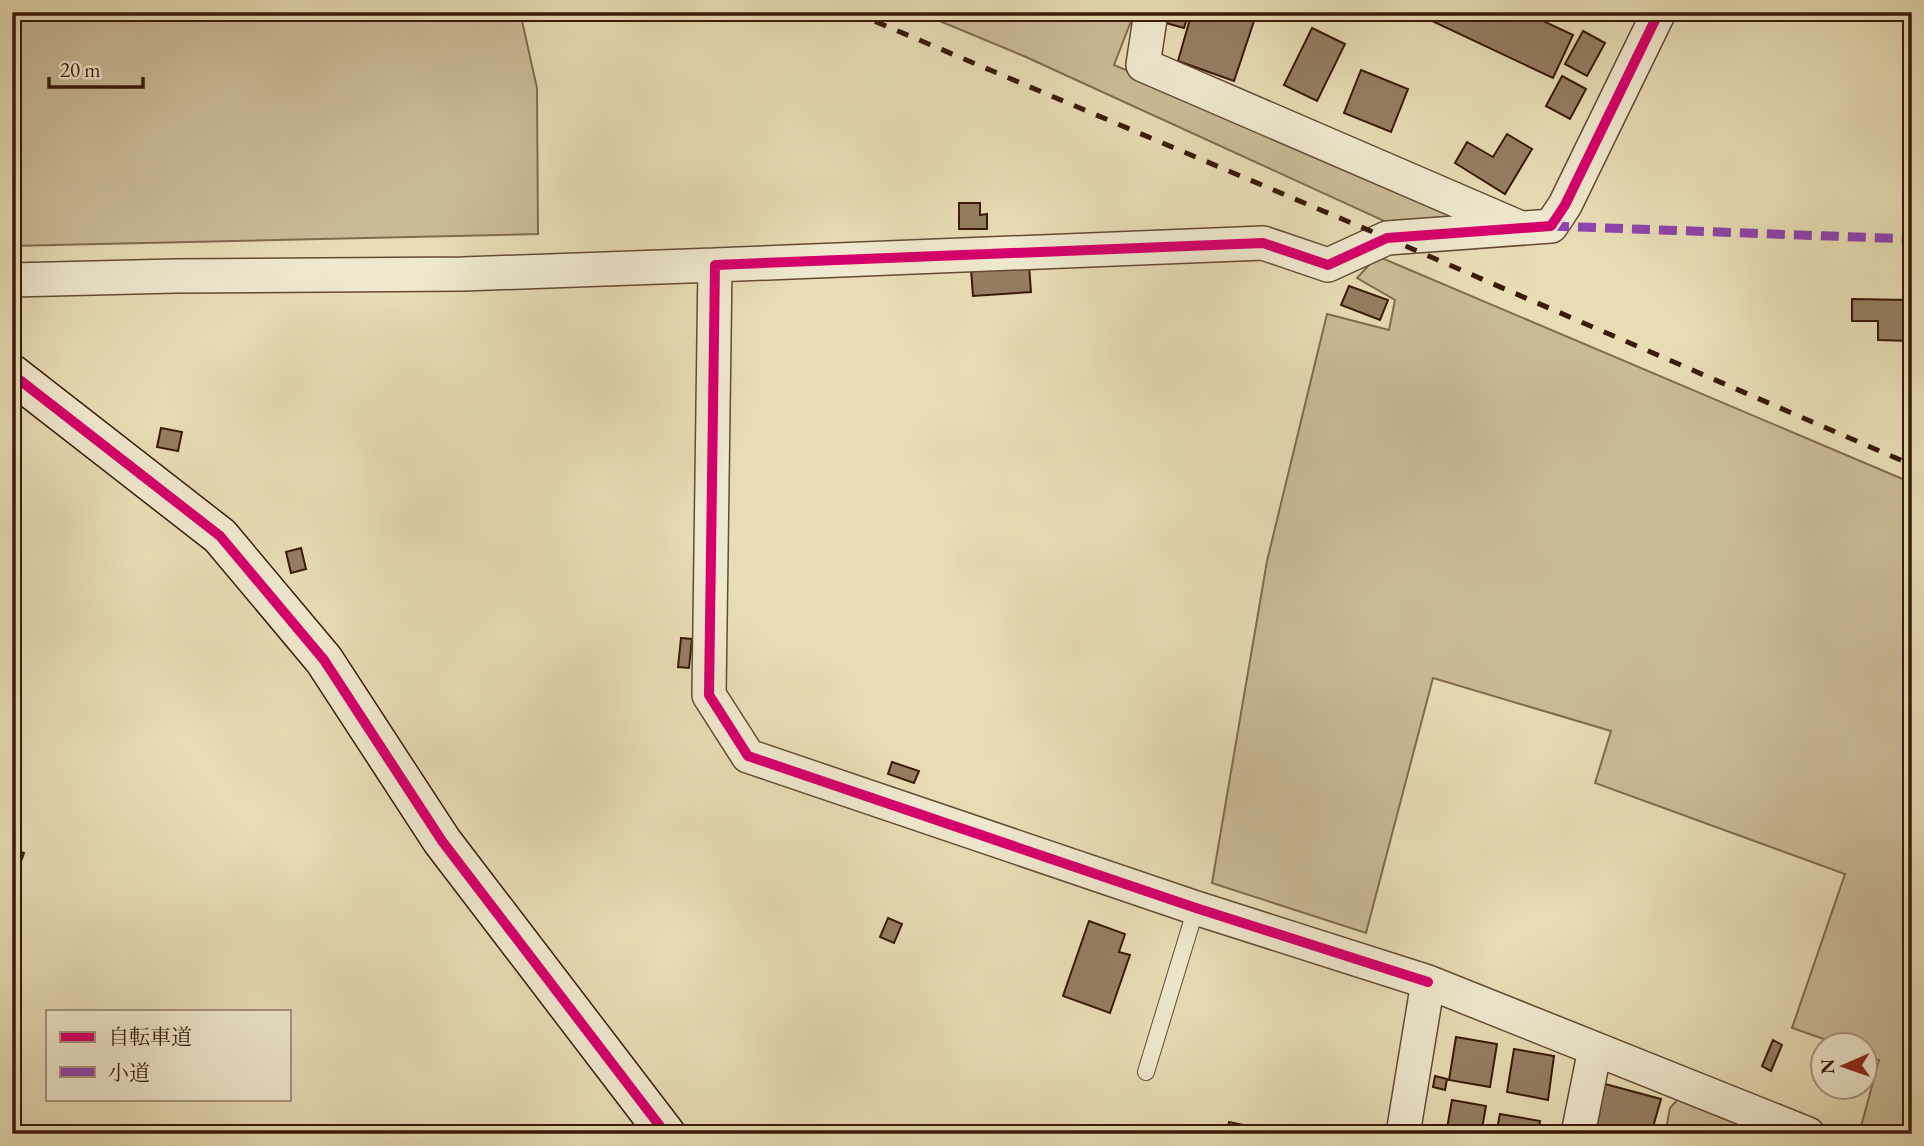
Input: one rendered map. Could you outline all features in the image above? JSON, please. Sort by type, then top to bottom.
[{"type":"street","points":[[1151,12],[1143,65],[1521,228]]},
{"type":"street","points":[[12,280],[463,274],[1263,243],[1328,265],[1387,238],[1551,226],[1659,12]]},
{"type":"street","points":[[715,265],[709,695],[748,756],[1196,908],[1428,982],[1808,1134]]},
{"type":"street","points":[[12,374],[220,536],[324,660],[442,841],[666,1134]]},
{"type":"street","points":[[1404,1134],[1428,982]]},
{"type":"street","points":[[1578,1134],[1595,1049]]},
{"type":"lane","points":[[1146,1072],[1196,908]]},
{"type":"shaded area","points":[[12,12],[520,12],[537,88],[538,234],[12,246]]},
{"type":"shaded area","points":[[918,12],[1131,12],[1133,16],[1114,65],[1479,220],[1395,226],[1026,57]]},
{"type":"shaded area","points":[[1377,256],[1912,483],[1912,1109],[1903,1134],[1859,1134],[1868,1100],[1878,1100],[1878,1030],[1808,1030],[1808,1034],[1792,1028],[1845,874],[1595,783],[1611,731],[1433,678],[1366,933],[1212,883],[1267,561],[1327,314],[1389,330],[1395,300],[1357,278]]},
{"type":"shaded area","points":[[1678,1099],[1771,1134],[1665,1134],[1670,1108]]},
{"type":"building","points":[[1169,12],[1189,12],[1184,28],[1166,23]]},
{"type":"building","points":[[1192,12],[1257,12],[1234,81],[1178,61]]},
{"type":"building","points":[[1433,12],[1524,12],[1573,35],[1553,78],[1430,20]]},
{"type":"building","points":[[1312,28],[1345,44],[1317,101],[1284,85]]},
{"type":"building","points":[[1583,31],[1605,43],[1587,76],[1565,64]]},
{"type":"building","points":[[1361,70],[1408,89],[1391,132],[1344,113]]},
{"type":"building","points":[[1562,76],[1586,89],[1570,119],[1546,106]]},
{"type":"building","points":[[1507,134],[1532,149],[1505,194],[1455,163],[1467,142],[1493,157]]},
{"type":"building","points":[[959,203],[980,203],[980,215],[987,214],[987,229],[959,229]]},
{"type":"building","points":[[1029,265],[1031,292],[973,296],[971,269]]},
{"type":"building","points":[[1349,286],[1388,300],[1380,320],[1341,305]]},
{"type":"building","points":[[1852,299],[1910,300],[1912,341],[1878,340],[1878,321],[1852,321]]},
{"type":"building","points":[[161,428],[182,432],[178,451],[157,447]]},
{"type":"building","points":[[301,548],[306,569],[291,573],[286,552]]},
{"type":"building","points":[[681,638],[692,639],[689,668],[678,667]]},
{"type":"building","points":[[892,762],[919,771],[914,783],[888,774]]},
{"type":"building","points":[[16,850],[24,853],[20,864],[12,860]]},
{"type":"building","points":[[888,918],[902,924],[894,943],[880,937]]},
{"type":"building","points":[[1089,921],[1125,934],[1119,952],[1130,955],[1110,1013],[1063,996]]},
{"type":"building","points":[[1456,1037],[1497,1044],[1490,1087],[1449,1080]]},
{"type":"building","points":[[1773,1040],[1782,1045],[1771,1071],[1762,1066]]},
{"type":"building","points":[[1514,1049],[1554,1056],[1548,1100],[1507,1092]]},
{"type":"building","points":[[1435,1076],[1447,1079],[1445,1090],[1433,1087]]},
{"type":"building","points":[[1605,1084],[1661,1099],[1651,1134],[1591,1134]]},
{"type":"building","points":[[1452,1100],[1486,1106],[1481,1134],[1446,1134]]},
{"type":"building","points":[[1500,1114],[1540,1121],[1538,1134],[1496,1134]]},
{"type":"building","points":[[1229,1122],[1277,1132],[1227,1134]]},
{"type":"railway","points":[[853,12],[1387,238],[1912,465]]},
{"type":"marked path","points":[[1551,226],[1912,239]]},
{"type":"cycle path","points":[[1428,982],[1196,908],[748,756],[709,695],[715,265],[1263,243],[1328,265],[1387,238],[1551,226],[1565,205],[1659,12]]},
{"type":"cycle path","points":[[12,374],[220,536],[324,660],[442,841],[666,1134]]}]
